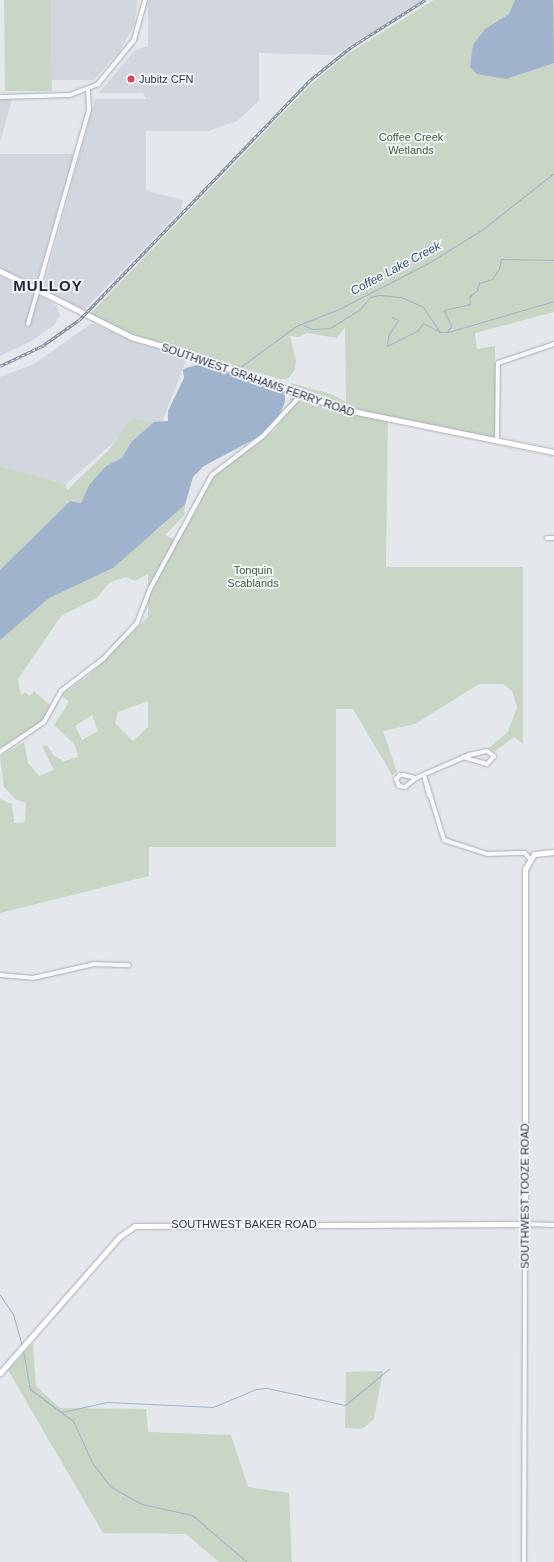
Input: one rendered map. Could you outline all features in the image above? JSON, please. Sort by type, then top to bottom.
[{"type":"main road","name":"SOUTHWEST GRAHAMS FERRY ROAD","points":[[0,271],[136,340],[179,350],[359,414],[554,452]]},
{"type":"main road","points":[[529,858],[537,852],[554,852]]},
{"type":"main road","name":"SOUTHWEST TOOZE ROAD","points":[[525,1224],[524,875],[529,858]]},
{"type":"main road","name":"SOUTHWEST BAKER ROAD","points":[[0,1373],[119,1237],[135,1226],[525,1224]]},
{"type":"street","points":[[0,96],[60,96],[88,90],[106,77],[129,49],[140,26],[145,0]]},
{"type":"street","points":[[28,324],[39,291],[89,110],[88,90]]},
{"type":"street","points":[[497,441],[498,363],[554,344]]},
{"type":"street","points":[[0,752],[44,722],[61,691],[103,659],[137,623],[150,589],[212,475],[263,436],[302,394]]},
{"type":"street","points":[[547,538],[554,538]]},
{"type":"street","points":[[416,778],[400,775],[396,784],[405,787],[416,778],[463,757],[485,751],[494,756],[487,764],[463,757]]},
{"type":"street","points":[[424,775],[441,835],[450,844],[487,854],[525,853],[529,858]]},
{"type":"street","points":[[0,976],[34,978],[94,964],[129,965]]},
{"type":"street","name":"SOUTHWEST BAKER ROAD","points":[[525,1224],[554,1225]]},
{"type":"street","name":"SOUTHWEST TOOZE ROAD","points":[[524,1562],[525,1224]]},
{"type":"shaded area","points":[[51,0],[138,0],[134,25],[120,51],[94,80],[52,80]]},
{"type":"shaded area","points":[[148,0],[423,0],[335,55],[259,53],[259,101],[237,121],[208,131],[146,131],[146,191],[183,200],[181,210],[84,310],[45,290],[44,285],[95,99],[146,99],[143,93],[99,93],[135,50],[148,46]]},
{"type":"shaded area","points":[[0,99],[12,99],[0,143]]},
{"type":"shaded area","points":[[0,154],[74,154],[36,284],[0,269]]},
{"type":"shaded area","points":[[0,276],[45,298],[57,307],[60,316],[53,326],[33,340],[0,356]]},
{"type":"shaded area","points":[[92,323],[139,344],[188,356],[161,424],[129,421],[114,442],[66,484],[0,466],[0,377],[34,364]]},
{"type":"green space","points":[[4,0],[51,0],[52,91],[5,91]]},
{"type":"green space","name":"Coffee Creek Wetlands","points":[[434,0],[554,0],[554,312],[475,333],[477,349],[495,346],[495,438],[369,412],[291,387],[291,383],[331,394],[346,402],[345,327],[337,338],[307,333],[298,337],[290,336],[296,361],[295,369],[288,379],[279,379],[135,336],[90,314],[309,86],[349,53]]},
{"type":"green space","name":"Tonquin Scablands","points":[[291,393],[388,421],[386,567],[523,567],[523,744],[514,737],[494,752],[489,748],[508,732],[517,707],[512,691],[503,684],[479,684],[415,724],[383,731],[397,772],[392,775],[353,709],[336,709],[336,847],[149,847],[149,876],[0,913],[0,799],[12,804],[14,823],[25,822],[26,803],[15,799],[4,787],[0,756],[24,742],[28,763],[39,776],[54,770],[42,746],[47,745],[54,756],[64,761],[78,757],[75,745],[54,725],[69,702],[61,695],[88,676],[148,617],[148,574],[135,581],[125,577],[109,583],[97,598],[61,616],[18,679],[21,696],[25,692],[30,696],[34,691],[52,707],[47,718],[0,748],[0,597],[154,533],[185,505],[184,516],[165,535],[179,541],[209,476],[274,431],[289,409]],"holes":[[[148,701],[148,727],[133,741],[115,723],[118,712]],[[92,715],[98,731],[82,740],[75,726]]]},
{"type":"green space","points":[[137,419],[154,422],[131,442],[122,458],[106,466],[89,485],[81,503],[70,501],[0,570],[0,466],[66,484],[67,490],[108,451],[129,421]]},
{"type":"green space","points":[[33,1343],[36,1386],[60,1408],[146,1409],[148,1432],[231,1435],[248,1487],[289,1493],[292,1562],[219,1562],[186,1534],[103,1533],[8,1370]]},
{"type":"green space","points":[[383,1371],[374,1419],[362,1429],[345,1428],[346,1372]]},
{"type":"water","points":[[515,0],[553,0],[554,63],[506,79],[477,74],[470,67],[473,45],[485,29],[509,14]]},
{"type":"water","points":[[200,364],[285,391],[285,402],[279,416],[260,436],[204,466],[193,477],[185,505],[113,568],[49,598],[0,640],[0,570],[70,501],[81,503],[89,485],[106,466],[122,458],[131,442],[154,422],[168,421],[168,411],[184,378],[183,369]]},
{"type":"waterway","name":"Coffee Lake Creek","points":[[239,368],[296,326],[339,309],[430,262],[483,229],[554,173]]},
{"type":"waterway","points":[[303,325],[312,329],[330,328],[360,309],[370,297],[379,295],[401,297],[423,307],[440,332],[447,332],[451,326],[444,310],[470,304],[469,297],[477,290],[479,283],[492,279],[499,269],[501,259],[554,260]]},
{"type":"waterway","points":[[448,332],[554,301]]},
{"type":"waterway","points":[[392,317],[398,320],[388,336],[387,346],[418,330],[423,323],[440,332]]},
{"type":"waterway","points":[[0,1295],[13,1314],[22,1345]]},
{"type":"waterway","points":[[23,1350],[30,1389],[73,1421],[93,1464],[111,1487],[142,1504],[192,1515],[247,1562]]},
{"type":"waterway","points":[[62,1412],[107,1402],[213,1407],[256,1389],[267,1388],[345,1405],[389,1369]]},
{"type":"railway","points":[[0,366],[42,346],[79,320],[309,81],[351,47],[425,0]]},
{"type":"place","name":"Jubitz CFN","points":[[131,79]]},
{"type":"district","name":"MULLOY","points":[[48,286]]}]
